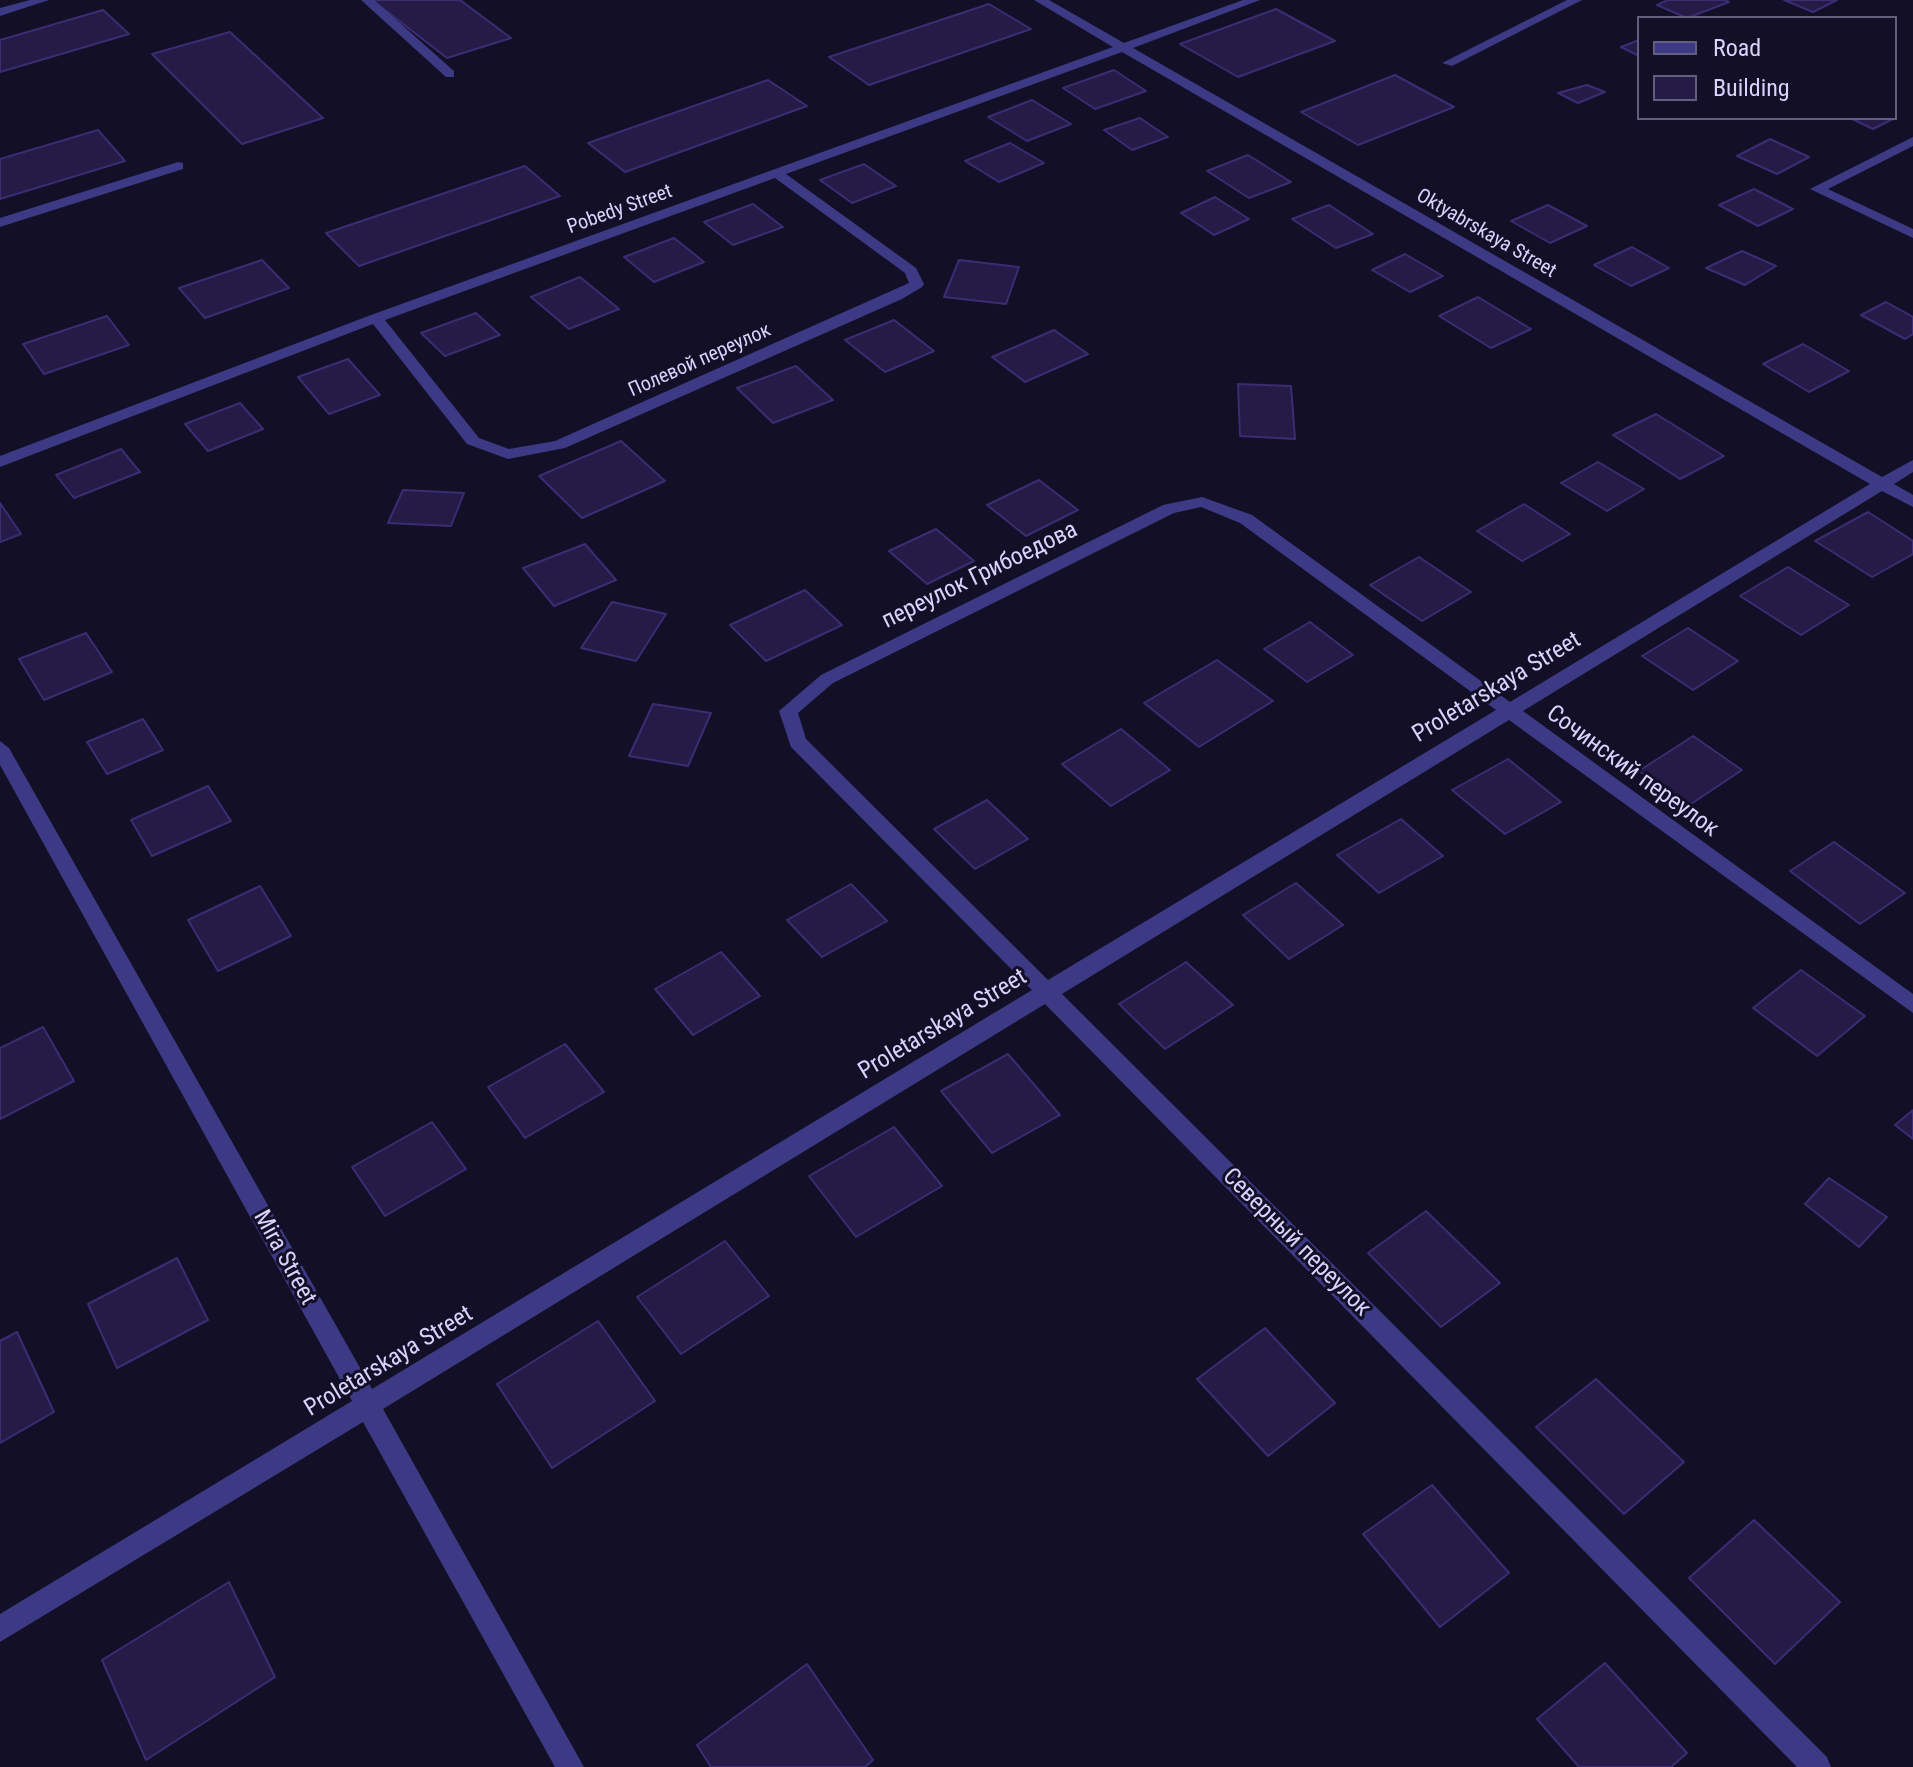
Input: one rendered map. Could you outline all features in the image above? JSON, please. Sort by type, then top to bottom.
[{"type":"street","points":[[0,12],[43,0]]},
{"type":"street","points":[[367,0],[450,74]]},
{"type":"street","name":"Oktyabrskaya Street","points":[[1040,0],[1913,502]]},
{"type":"street","name":"Pobedy Street","points":[[0,462],[376,318],[1254,0]]},
{"type":"street","points":[[1448,63],[1576,0]]},
{"type":"street","points":[[1913,141],[1817,189],[1913,234]]},
{"type":"street","points":[[0,223],[178,166]]},
{"type":"street","name":"Полевой переулок","points":[[376,318],[473,441],[508,454],[559,445],[897,296],[917,284],[911,271],[778,174]]},
{"type":"street","name":"Proletarskaya Street","points":[[0,1629],[1913,465]]},
{"type":"street","name":"Сочинский переулок","points":[[1202,502],[1246,519],[1913,1005]]},
{"type":"street","name":"переулок Грибоедова","points":[[788,711],[827,679],[1169,509],[1202,502]]},
{"type":"street","name":"Северный переулок","points":[[788,711],[798,742],[1817,1767]]},
{"type":"street","name":"Mira Street","points":[[0,748],[570,1767]]},
{"type":"building","points":[[372,0],[460,0],[511,38],[447,58]]},
{"type":"building","points":[[1668,0],[1729,2],[1692,16],[1682,16],[1657,5]]},
{"type":"building","points":[[1784,0],[1837,0],[1813,12]]},
{"type":"building","points":[[989,4],[1031,29],[869,85],[829,57]]},
{"type":"building","points":[[1276,9],[1335,41],[1238,77],[1180,44]]},
{"type":"building","points":[[103,10],[129,34],[0,72],[0,40]]},
{"type":"building","points":[[230,32],[323,118],[242,144],[152,54]]},
{"type":"building","points":[[1637,41],[1637,55],[1621,47]]},
{"type":"building","points":[[1114,70],[1146,91],[1095,109],[1063,88]]},
{"type":"building","points":[[1395,75],[1454,107],[1358,145],[1301,112]]},
{"type":"building","points":[[768,80],[807,106],[625,172],[588,143]]},
{"type":"building","points":[[1587,85],[1605,92],[1578,103],[1558,93]]},
{"type":"building","points":[[1032,100],[1071,124],[1027,141],[988,117]]},
{"type":"building","points":[[1140,118],[1168,137],[1132,150],[1104,130]]},
{"type":"building","points":[[1854,120],[1891,120],[1873,129]]},
{"type":"building","points":[[98,130],[125,161],[0,199],[0,159]]},
{"type":"building","points":[[1770,139],[1809,157],[1777,174],[1737,156]]},
{"type":"building","points":[[1010,143],[1044,163],[999,182],[965,161]]},
{"type":"building","points":[[1248,155],[1291,182],[1249,198],[1207,171]]},
{"type":"building","points":[[864,164],[896,186],[852,203],[820,180]]},
{"type":"building","points":[[525,166],[560,196],[359,266],[326,233]]},
{"type":"building","points":[[1754,189],[1793,209],[1758,226],[1719,205]]},
{"type":"building","points":[[1215,197],[1249,219],[1214,235],[1181,213]]},
{"type":"building","points":[[753,204],[783,227],[733,245],[704,222]]},
{"type":"building","points":[[1329,205],[1373,234],[1336,248],[1292,219]]},
{"type":"building","points":[[1548,205],[1587,226],[1550,243],[1511,221]]},
{"type":"building","points":[[674,238],[704,262],[654,282],[624,257]]},
{"type":"building","points":[[1632,247],[1669,268],[1631,286],[1594,265]]},
{"type":"building","points":[[1742,251],[1776,266],[1745,285],[1706,268]]},
{"type":"building","points":[[1405,254],[1443,276],[1410,292],[1372,270]]},
{"type":"building","points":[[262,260],[289,288],[205,318],[179,288]]},
{"type":"building","points":[[959,260],[1019,267],[1006,304],[944,297]]},
{"type":"building","points":[[580,277],[619,309],[569,329],[531,297]]},
{"type":"building","points":[[1478,297],[1531,329],[1491,348],[1439,316]]},
{"type":"building","points":[[1886,302],[1913,317],[1913,334],[1905,339],[1861,315]]},
{"type":"building","points":[[476,313],[500,335],[445,356],[421,333]]},
{"type":"building","points":[[107,316],[129,345],[44,374],[23,344]]},
{"type":"building","points":[[894,320],[934,351],[885,372],[845,340]]},
{"type":"building","points":[[1054,330],[1088,354],[1025,382],[992,357]]},
{"type":"building","points":[[1803,344],[1849,371],[1809,392],[1763,364]]},
{"type":"building","points":[[348,359],[380,395],[329,414],[298,377]]},
{"type":"building","points":[[796,366],[833,400],[773,423],[737,388]]},
{"type":"building","points":[[1238,384],[1291,386],[1295,439],[1240,436]]},
{"type":"building","points":[[240,403],[263,429],[208,451],[185,424]]},
{"type":"building","points":[[1656,414],[1724,456],[1680,479],[1613,435]]},
{"type":"building","points":[[621,441],[665,481],[582,518],[539,476]]},
{"type":"building","points":[[121,449],[140,472],[74,498],[56,475]]},
{"type":"building","points":[[1598,462],[1644,489],[1607,511],[1561,483]]},
{"type":"building","points":[[1039,480],[1078,510],[1026,536],[987,505]]},
{"type":"building","points":[[403,490],[464,493],[451,526],[388,523]]},
{"type":"building","points":[[0,503],[21,534],[0,542]]},
{"type":"building","points":[[1524,504],[1570,534],[1522,561],[1477,531]]},
{"type":"building","points":[[1868,512],[1913,541],[1913,554],[1872,577],[1815,541]]},
{"type":"building","points":[[936,529],[974,561],[927,584],[889,551]]},
{"type":"building","points":[[585,544],[616,580],[554,606],[523,568]]},
{"type":"building","points":[[1419,557],[1471,592],[1422,621],[1370,585]]},
{"type":"building","points":[[1788,567],[1849,605],[1801,635],[1740,596]]},
{"type":"building","points":[[805,590],[842,625],[766,661],[730,625]]},
{"type":"building","points":[[612,602],[666,614],[636,661],[581,648]]},
{"type":"building","points":[[1310,622],[1353,655],[1307,682],[1264,649]]},
{"type":"building","points":[[1688,628],[1738,661],[1693,690],[1642,656]]},
{"type":"building","points":[[86,633],[112,672],[44,700],[19,659]]},
{"type":"building","points":[[1217,660],[1273,701],[1199,747],[1144,703]]},
{"type":"building","points":[[653,704],[711,713],[688,766],[629,756]]},
{"type":"building","points":[[143,719],[163,750],[107,774],[87,742]]},
{"type":"building","points":[[1121,729],[1170,770],[1111,806],[1062,764]]},
{"type":"building","points":[[1693,736],[1742,770],[1688,806],[1639,771]]},
{"type":"building","points":[[1508,759],[1561,802],[1505,834],[1452,790]]},
{"type":"building","points":[[208,786],[231,821],[152,856],[131,820]]},
{"type":"building","points":[[987,800],[1028,839],[975,869],[934,829]]},
{"type":"building","points":[[1401,819],[1443,856],[1379,893],[1337,855]]},
{"type":"building","points":[[1834,842],[1905,893],[1860,924],[1790,871]]},
{"type":"building","points":[[1296,883],[1343,925],[1289,959],[1243,915]]},
{"type":"building","points":[[851,884],[887,921],[822,957],[787,920]]},
{"type":"building","points":[[260,886],[291,936],[218,971],[188,920]]},
{"type":"building","points":[[721,952],[760,996],[693,1035],[655,989]]},
{"type":"building","points":[[1186,962],[1233,1005],[1165,1049],[1119,1004]]},
{"type":"building","points":[[1801,970],[1865,1016],[1817,1056],[1753,1008]]},
{"type":"building","points":[[43,1027],[74,1081],[0,1119],[0,1048]]},
{"type":"building","points":[[565,1044],[604,1092],[525,1138],[488,1087]]},
{"type":"building","points":[[1008,1054],[1060,1115],[992,1153],[941,1091]]},
{"type":"building","points":[[1913,1110],[1913,1139],[1895,1125]]},
{"type":"building","points":[[432,1122],[466,1169],[385,1216],[352,1167]]},
{"type":"building","points":[[894,1127],[942,1186],[856,1237],[809,1176]]},
{"type":"building","points":[[1829,1178],[1887,1217],[1859,1247],[1805,1204]]},
{"type":"building","points":[[1426,1211],[1500,1283],[1441,1327],[1368,1253]]},
{"type":"building","points":[[725,1241],[769,1296],[681,1354],[637,1297]]},
{"type":"building","points":[[177,1258],[208,1320],[117,1368],[88,1304]]},
{"type":"building","points":[[598,1321],[655,1401],[552,1468],[497,1384]]},
{"type":"building","points":[[1265,1328],[1335,1403],[1268,1456],[1197,1379]]},
{"type":"building","points":[[17,1332],[54,1412],[0,1443],[0,1341]]},
{"type":"building","points":[[1596,1379],[1684,1462],[1624,1514],[1536,1427]]},
{"type":"building","points":[[1432,1485],[1509,1573],[1440,1627],[1363,1534]]},
{"type":"building","points":[[1754,1520],[1840,1602],[1775,1664],[1689,1578]]},
{"type":"building","points":[[229,1582],[275,1677],[146,1760],[102,1660]]},
{"type":"building","points":[[1605,1663],[1687,1753],[1671,1767],[1579,1767],[1537,1719]]},
{"type":"building","points":[[807,1664],[873,1760],[865,1767],[711,1767],[697,1745]]}]
